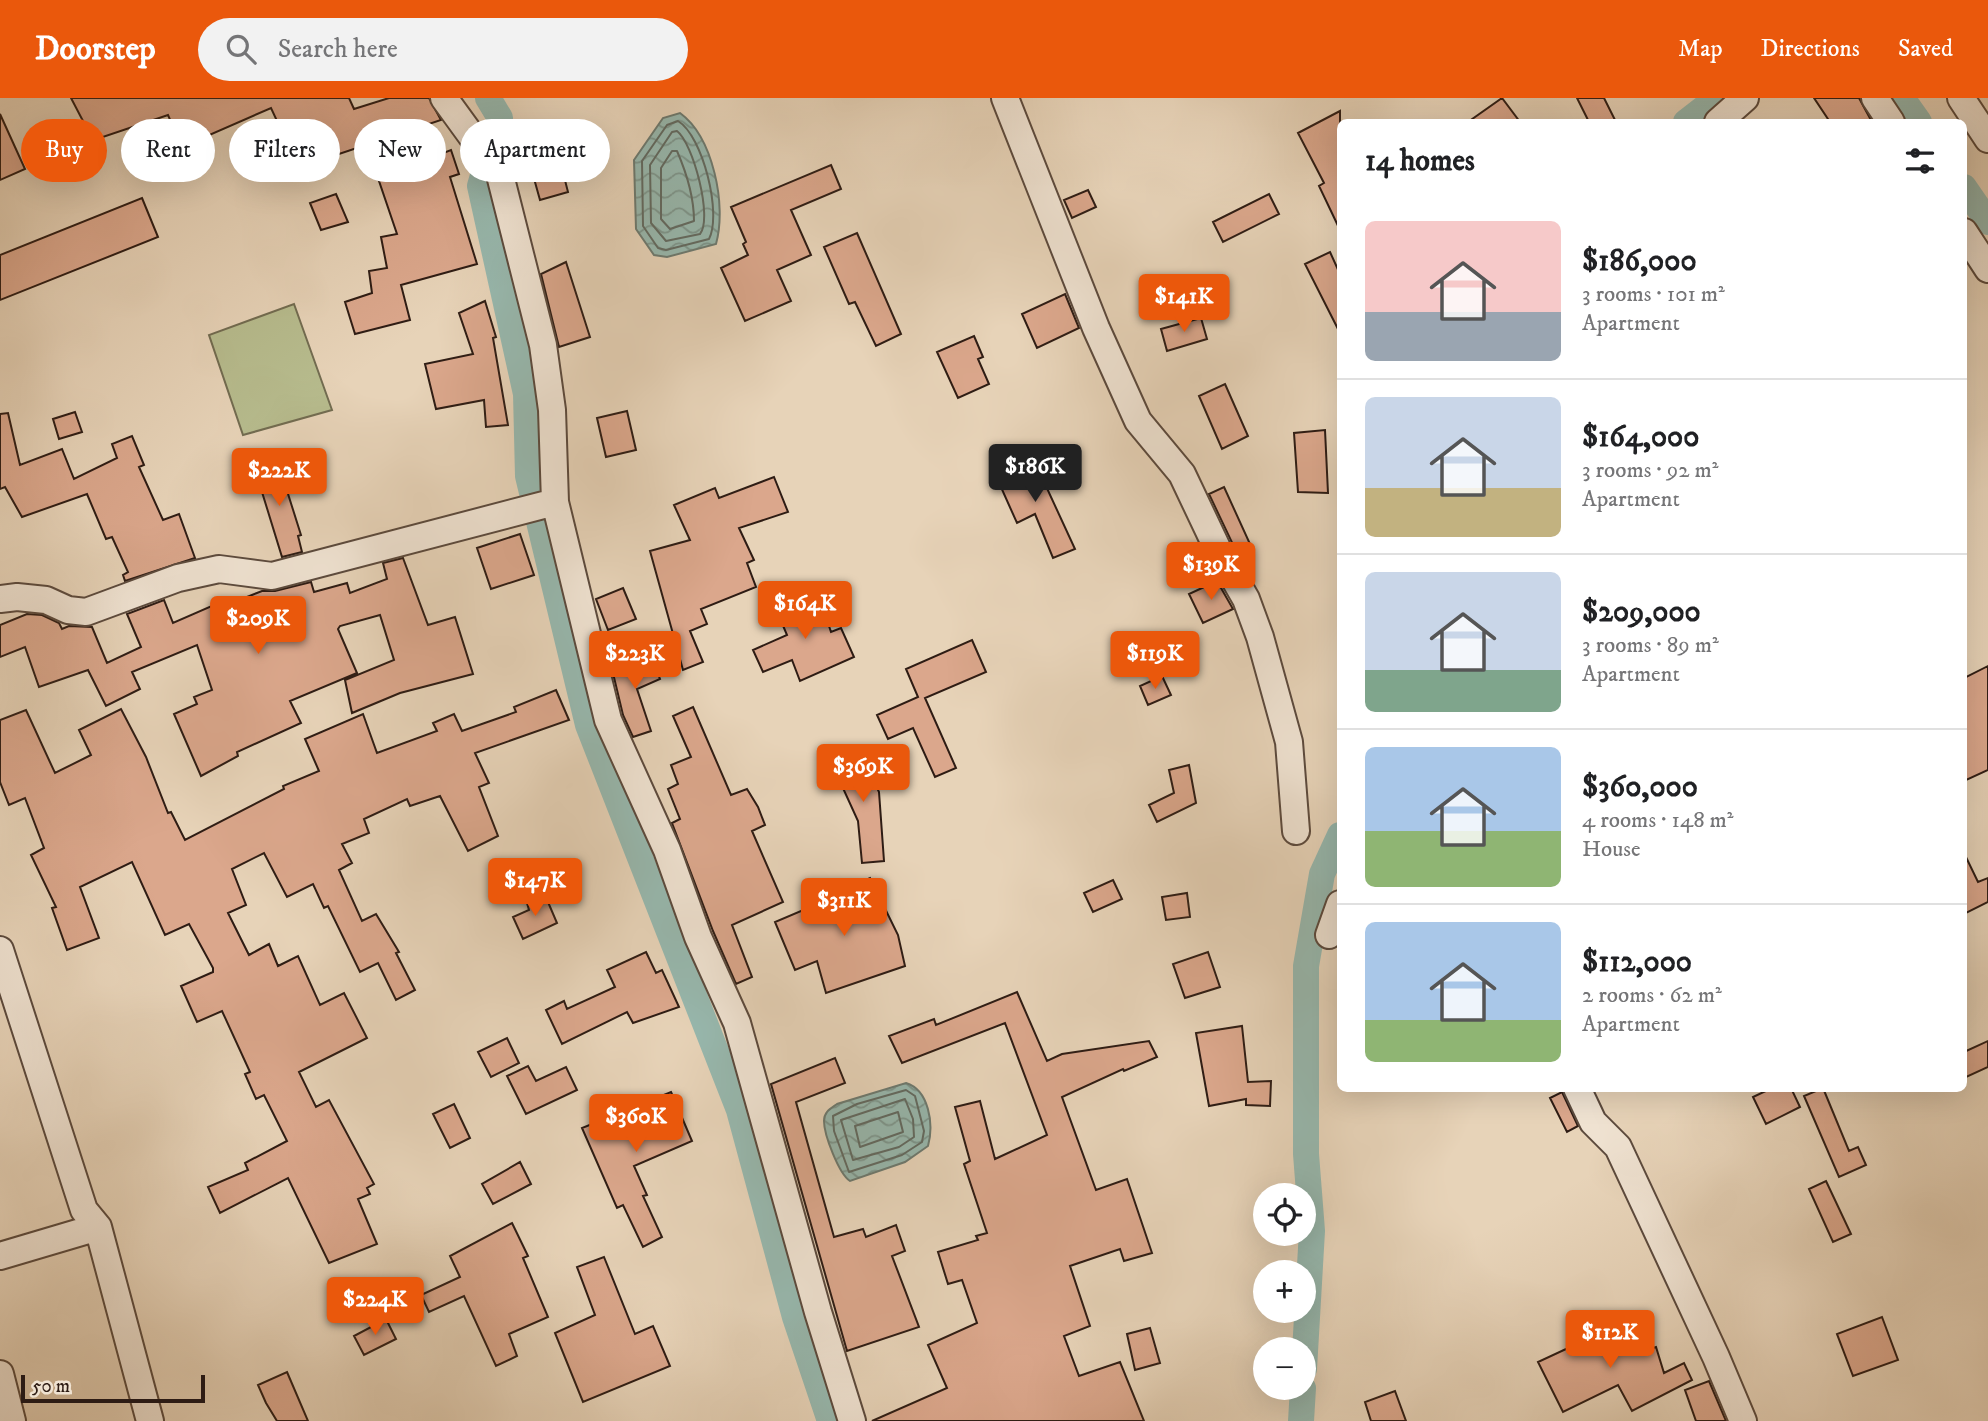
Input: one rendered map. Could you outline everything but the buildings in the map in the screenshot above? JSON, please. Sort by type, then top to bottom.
[{"type":"street","points":[[444,98],[500,175],[508,198],[544,345],[552,410],[555,502],[608,720],[667,850],[698,937],[737,1023],[818,1312],[852,1421]]},
{"type":"street","points":[[1005,98],[1096,328],[1138,421],[1182,474],[1246,599],[1289,742],[1296,831]]},
{"type":"street","points":[[1721,119],[1745,98]]},
{"type":"street","points":[[1875,98],[1889,119]]},
{"type":"street","points":[[1961,98],[1988,139]]},
{"type":"street","points":[[1967,237],[1988,269]]},
{"type":"street","points":[[0,599],[17,597],[46,600],[68,610],[86,612],[178,578],[219,569],[272,576],[555,502]]},
{"type":"street","points":[[1329,935],[1337,912]]},
{"type":"street","points":[[0,950],[84,1210],[98,1227],[150,1421]]},
{"type":"street","points":[[1579,1092],[1593,1122],[1618,1147],[1722,1369],[1743,1421]]},
{"type":"street","points":[[0,1256],[98,1227]]},
{"type":"street","points":[[0,1374],[12,1421]]},
{"type":"green space","points":[[294,304],[332,410],[243,435],[209,335]]},
{"type":"water","points":[[680,113],[701,138],[709,155],[718,192],[719,228],[716,244],[667,257],[654,255],[636,229],[634,160],[663,118]]},
{"type":"water","points":[[906,1083],[914,1087],[925,1100],[930,1118],[928,1146],[905,1162],[850,1181],[841,1171],[829,1144],[824,1121],[826,1113],[837,1104]]},
{"type":"waterway","points":[[488,98],[500,118],[480,186],[526,394],[528,476],[588,725],[739,1110],[795,1317],[830,1421]]},
{"type":"waterway","points":[[1690,119],[1717,98]]},
{"type":"waterway","points":[[1902,98],[1917,119]]},
{"type":"waterway","points":[[1967,191],[1988,222]]},
{"type":"waterway","points":[[1306,1337],[1312,1231],[1306,1154],[1306,966],[1322,874],[1337,842]]},
{"type":"waterway","points":[[1301,1421],[1302,1400]]}]
